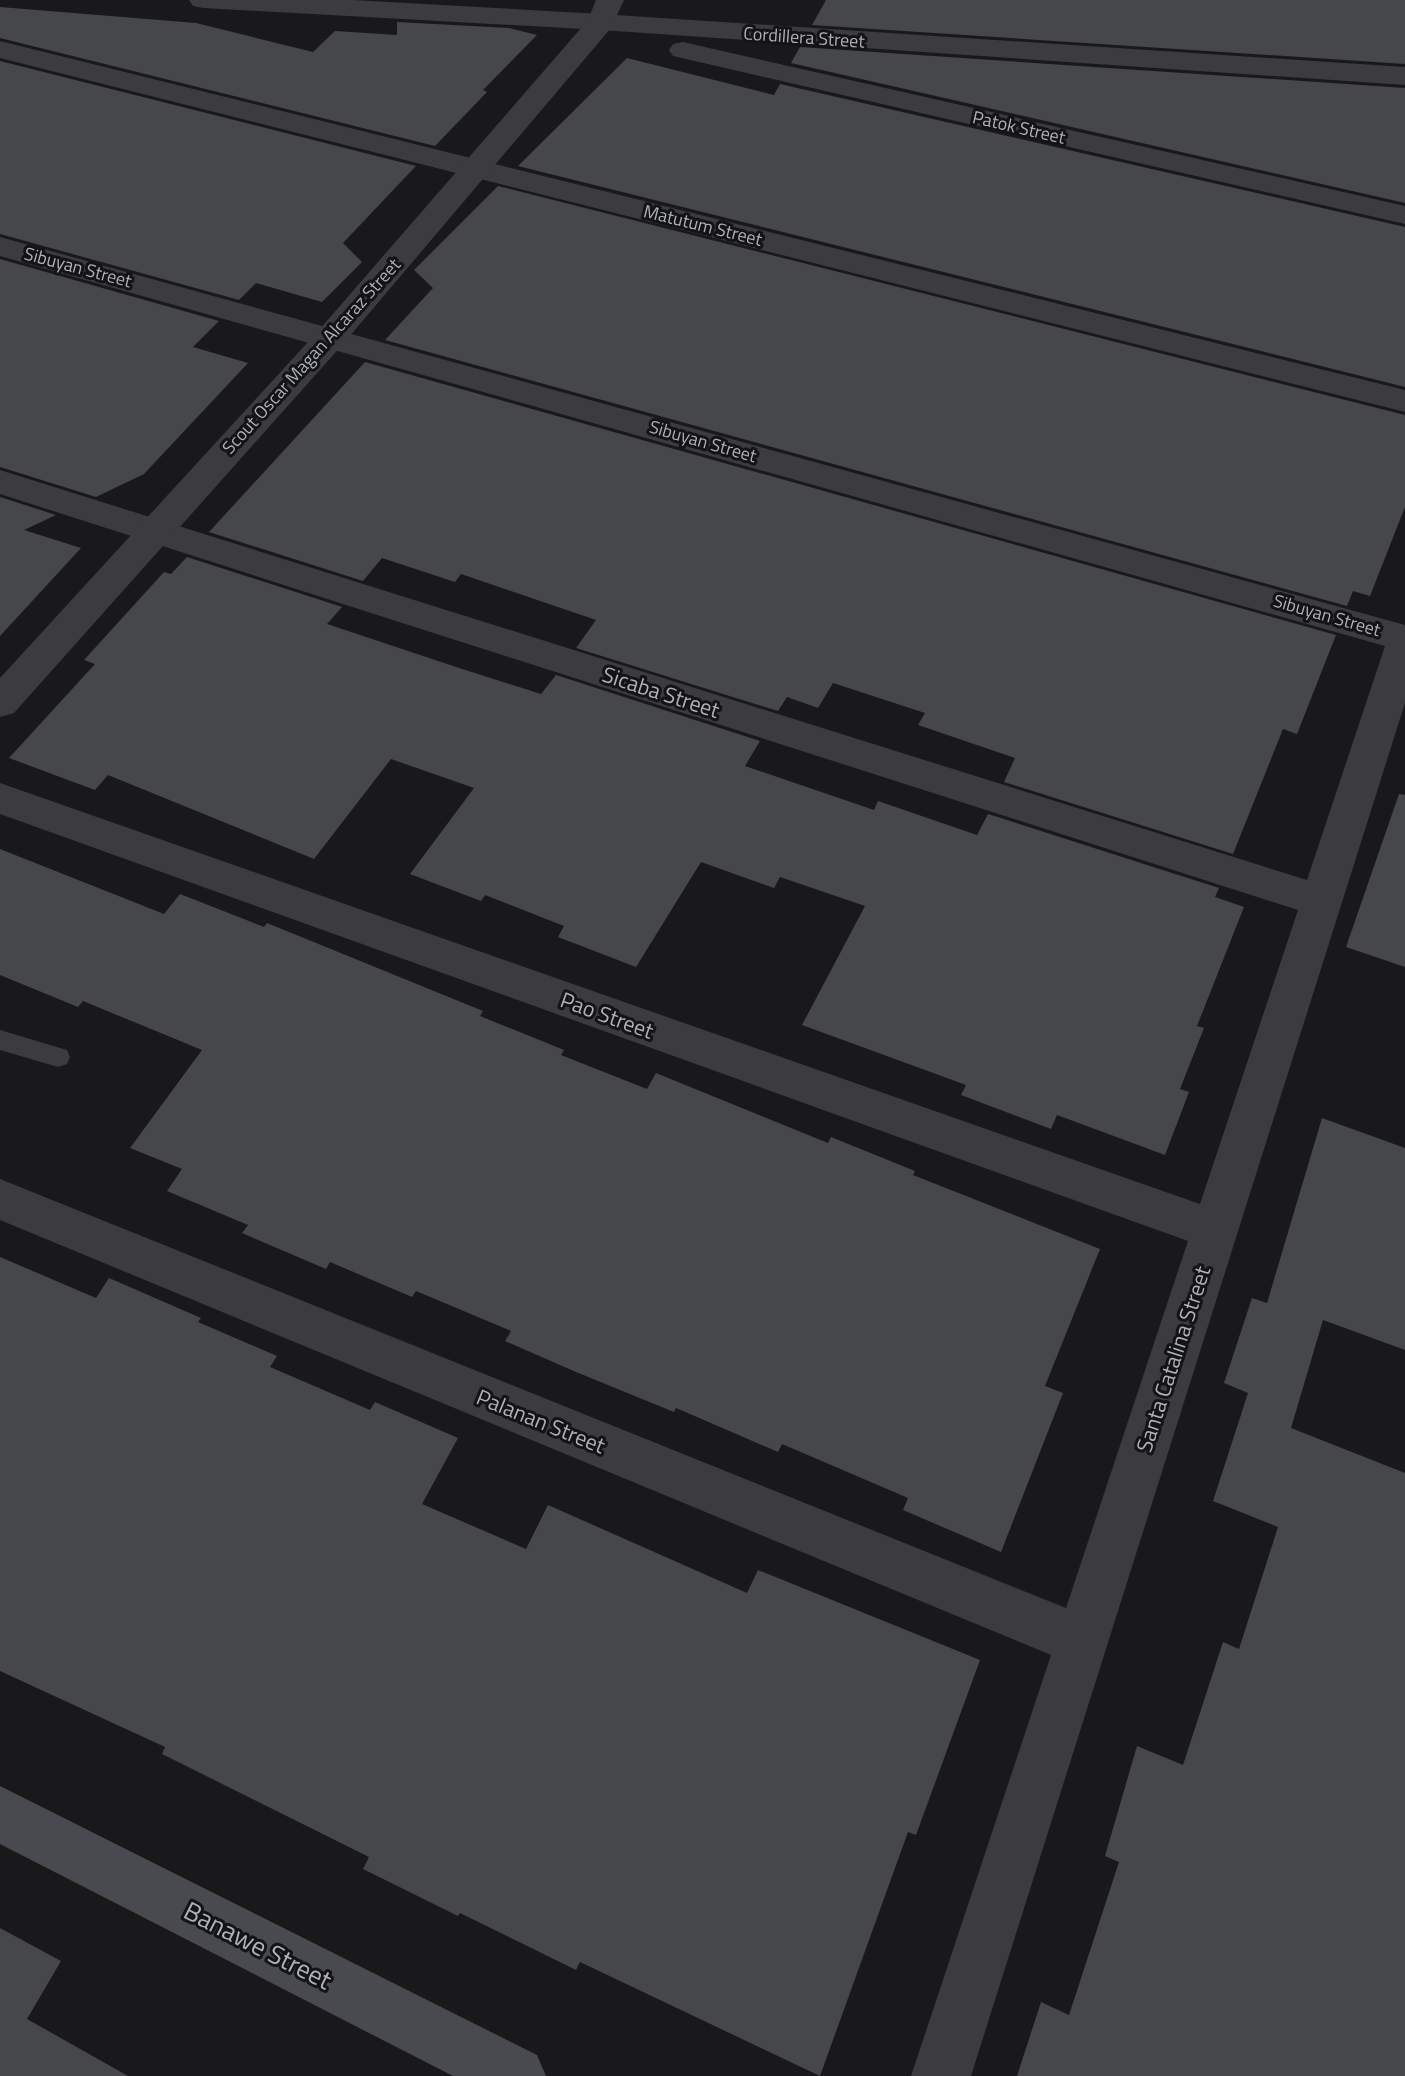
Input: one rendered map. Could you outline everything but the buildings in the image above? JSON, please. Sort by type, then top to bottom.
[{"type":"main road","name":"Banawe Street","points":[[0,1814],[516,2076]]},
{"type":"street","name":"Cordillera Street","points":[[203,0],[606,11],[639,26],[1405,76]]},
{"type":"street","name":"Scout Oscar Magan Alcaraz Street","points":[[0,703],[331,337],[606,11]]},
{"type":"street","name":"Patok Street","points":[[639,26],[650,36],[690,52],[1405,215]]},
{"type":"street","name":"Matutum Street","points":[[0,49],[1405,401]]},
{"type":"street","name":"Sibuyan Street","points":[[0,246],[1405,640]]},
{"type":"street","name":"Sicaba Street","points":[[0,482],[1322,901]]},
{"type":"street","name":"Santa Catalina Street","points":[[941,2076],[1405,640]]},
{"type":"street","name":"Pao Street","points":[[0,798],[1214,1230]]},
{"type":"street","name":"Palanan Street","points":[[0,1199],[1082,1641]]},
{"type":"lane","points":[[0,1040],[58,1057]]}]
